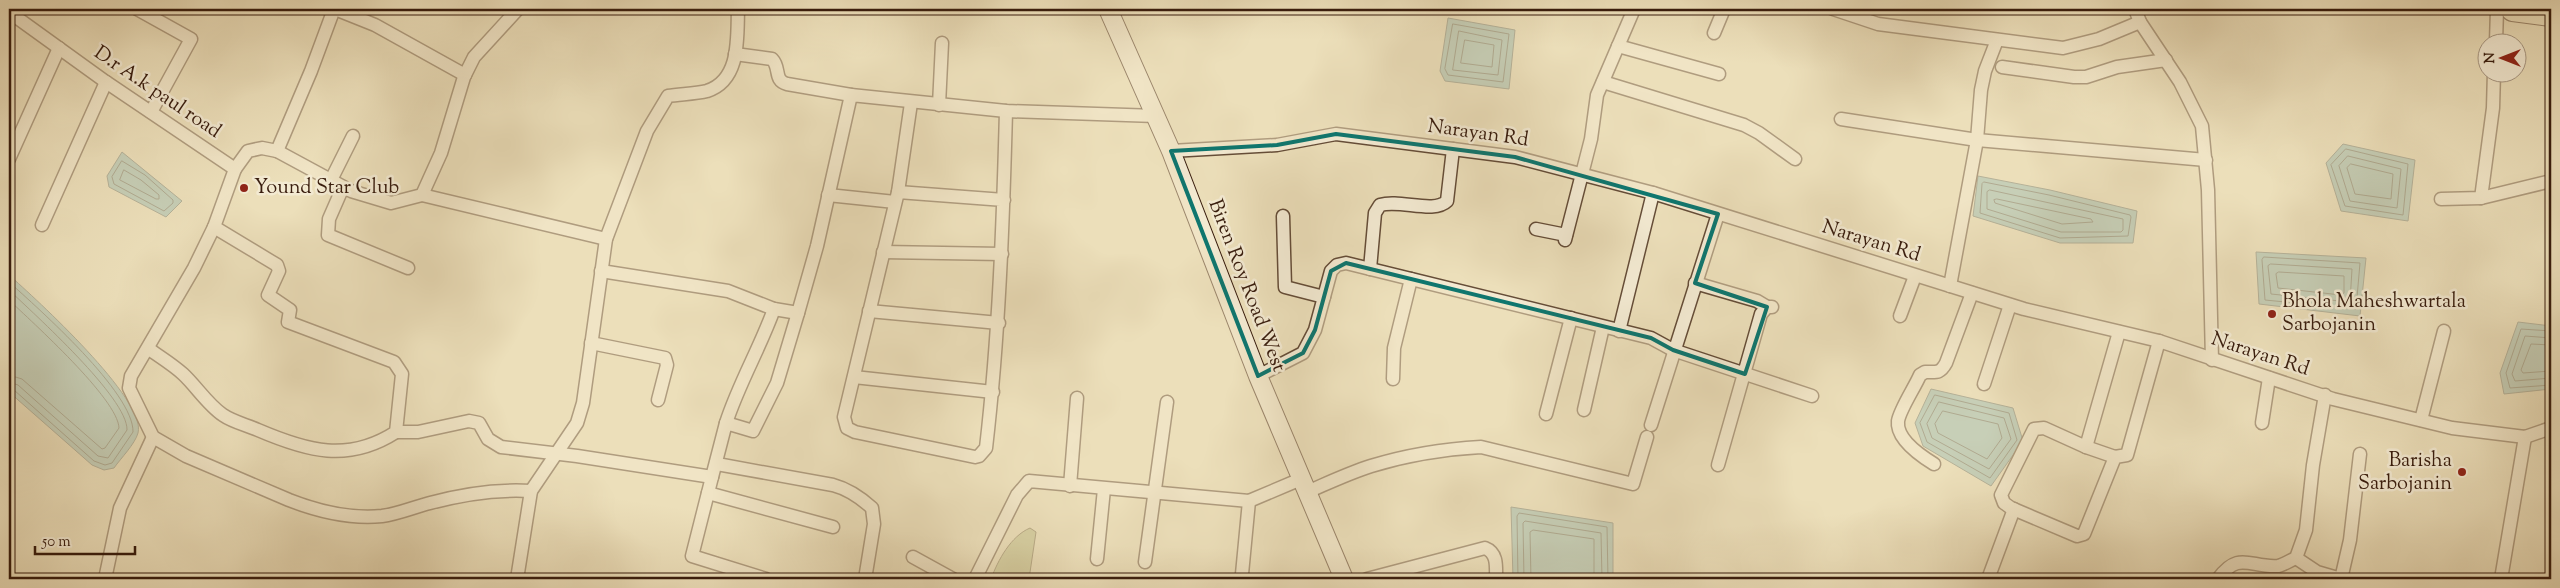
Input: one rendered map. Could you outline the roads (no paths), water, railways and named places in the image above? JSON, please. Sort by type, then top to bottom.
[{"type":"highway","points":[[2511,9],[2551,14]]},
{"type":"main road","name":"Biren Roy Road West","points":[[1108,9],[1171,151],[1258,376],[1344,579]]},
{"type":"street","points":[[137,9],[191,39],[151,112]]},
{"type":"street","points":[[277,151],[311,71],[334,9],[375,25],[465,75]]},
{"type":"street","points":[[422,195],[441,153],[465,75],[479,50],[518,9]]},
{"type":"street","points":[[518,579],[531,491],[577,423],[583,403],[606,239],[647,131],[668,96],[707,91],[721,83],[730,74],[735,54],[738,9]]},
{"type":"street","points":[[1536,229],[1565,237],[1591,139],[1598,95],[1634,9]]},
{"type":"street","points":[[1714,33],[1724,9]]},
{"type":"street","points":[[1832,9],[1878,24],[2063,48],[2099,39],[2140,22]]},
{"type":"street","points":[[2135,9],[2140,22],[2180,82],[2202,126],[2208,190],[2212,360]]},
{"type":"street","points":[[2501,32],[2511,9]]},
{"type":"street","name":"D.r A.k paul road","points":[[9,12],[106,82],[235,169]]},
{"type":"street","points":[[1950,286],[1977,140],[1981,90],[1985,71],[1997,40]]},
{"type":"street","points":[[938,105],[942,43]]},
{"type":"street","points":[[1618,46],[1719,74]]},
{"type":"street","points":[[9,159],[59,48]]},
{"type":"street","points":[[735,54],[772,59],[777,66],[778,78],[787,84],[850,95],[911,103],[1006,111],[1156,116]]},
{"type":"street","points":[[2002,67],[2074,77],[2105,72],[2117,67],[2166,60]]},
{"type":"street","points":[[42,225],[106,82]]},
{"type":"street","points":[[1603,82],[1744,125],[1760,133],[1795,159]]},
{"type":"street","points":[[2481,198],[2493,108],[2494,82]]},
{"type":"street","points":[[726,423],[753,431],[777,383],[817,246],[850,95]]},
{"type":"street","points":[[911,103],[896,197],[844,417],[847,428],[855,432],[975,457],[979,456],[986,448],[993,392],[999,323],[1006,111]]},
{"type":"street","points":[[1841,118],[1977,140],[2206,160]]},
{"type":"street","name":"Narayan Rd","points":[[1171,151],[1277,145],[1336,134],[1515,157],[1653,193],[2010,305],[2159,341],[2333,399],[2452,428],[2525,437],[2551,428]]},
{"type":"street","points":[[331,180],[353,136]]},
{"type":"street","points":[[531,491],[501,489],[431,503],[383,516],[346,515],[306,507],[186,456],[153,437],[129,388],[131,376],[149,349],[194,268],[214,226],[235,169],[248,151],[262,148],[277,151],[343,187],[391,203],[422,195],[606,239]]},
{"type":"street","points":[[1370,269],[1375,212],[1380,205],[1407,203],[1436,208],[1443,206],[1447,201],[1453,149]]},
{"type":"street","points":[[2441,200],[2481,198],[2551,182]]},
{"type":"street","points":[[343,187],[329,219],[328,235],[408,268]]},
{"type":"street","points":[[1619,331],[1653,193]]},
{"type":"street","points":[[828,195],[1004,200]]},
{"type":"street","points":[[975,579],[1022,486],[1029,481],[1249,501],[1393,460],[1482,446],[1634,484],[1673,350],[1718,214]]},
{"type":"street","points":[[1282,216],[1284,287],[1324,296]]},
{"type":"street","points":[[214,226],[277,265],[279,271],[268,295],[290,310],[288,322],[394,362],[402,374],[396,432]]},
{"type":"street","points":[[883,252],[1002,254]]},
{"type":"street","points":[[1258,376],[1302,353],[1315,330],[1331,270],[1338,265],[1346,263],[1651,338],[1673,350],[1812,396]]},
{"type":"street","points":[[601,271],[728,291],[774,308],[798,313]]},
{"type":"street","points":[[1900,316],[1915,276]]},
{"type":"street","points":[[1393,379],[1394,348],[1411,279]]},
{"type":"street","points":[[1695,283],[1757,301],[1770,307],[1762,314],[1718,465]]},
{"type":"street","points":[[1934,464],[1919,454],[1900,432],[1898,420],[1920,375],[1925,372],[1937,374],[1946,364],[1972,293]]},
{"type":"street","points":[[1984,384],[2010,305]]},
{"type":"street","points":[[766,579],[692,556],[726,423],[736,394],[764,336],[774,308]]},
{"type":"street","points":[[868,311],[999,323]]},
{"type":"street","points":[[1546,414],[1571,318]]},
{"type":"street","points":[[1584,410],[1603,327]]},
{"type":"street","points":[[2421,420],[2444,331]]},
{"type":"street","points":[[2086,447],[2119,332]]},
{"type":"street","points":[[2115,457],[2084,534],[2081,536],[2014,510],[2004,503],[2001,495],[2034,429],[2044,428],[2086,447],[2115,457],[2127,455],[2159,341]]},
{"type":"street","points":[[591,343],[665,358],[667,365],[658,400]]},
{"type":"street","points":[[149,349],[182,373],[223,415],[276,438],[332,452],[349,452],[383,440],[396,432],[418,432],[469,421],[479,422],[488,439],[496,445],[833,485],[844,488],[872,508],[874,524],[866,579]]},
{"type":"street","points":[[854,377],[993,392]]},
{"type":"street","points":[[2262,423],[2269,378]]},
{"type":"street","points":[[2218,579],[2224,570],[2241,561],[2279,566],[2296,558],[2306,530],[2313,465],[2325,395]]},
{"type":"street","points":[[1070,486],[1077,398]]},
{"type":"street","points":[[1144,562],[1166,402]]},
{"type":"street","points":[[105,579],[120,508],[153,437]]},
{"type":"street","points":[[2501,579],[2525,437]]},
{"type":"street","points":[[2296,558],[2317,572],[2341,579],[2350,540],[2360,454]]},
{"type":"street","points":[[1097,559],[1104,489]]},
{"type":"street","points":[[708,493],[833,527]]},
{"type":"street","points":[[1242,574],[1249,501]]},
{"type":"street","points":[[1988,579],[2014,510]]},
{"type":"street","points":[[1367,579],[1485,548],[1491,550],[1495,557],[1496,579]]},
{"type":"street","points":[[913,557],[953,579]]},
{"type":"water","points":[[1448,18],[1515,30],[1509,89],[1445,81],[1440,71]]},
{"type":"water","points":[[2343,144],[2415,160],[2408,221],[2341,211],[2326,163]]},
{"type":"water","points":[[122,152],[182,201],[166,217],[109,187],[107,176]]},
{"type":"water","points":[[1978,176],[2050,190],[2137,211],[2133,243],[2060,243],[1973,216]]},
{"type":"water","points":[[2256,252],[2366,258],[2360,316],[2259,304]]},
{"type":"water","points":[[9,275],[87,350],[125,398],[136,418],[138,433],[131,446],[114,468],[104,470],[92,465],[9,392]]},
{"type":"water","points":[[2518,322],[2551,326],[2551,389],[2504,394],[2500,373]]},
{"type":"water","points":[[1931,389],[2013,408],[2023,441],[1991,486],[1923,446],[1915,423]]},
{"type":"water","points":[[1511,507],[1613,523],[1613,579],[1513,579]]},
{"type":"place","name":"Yound Star Club","points":[[244,188]]},
{"type":"place","name":"Bhola Maheshwartala Sarbojanin","points":[[2272,314]]},
{"type":"place","name":"Barisha Sarbojanin","points":[[2462,472]]}]
